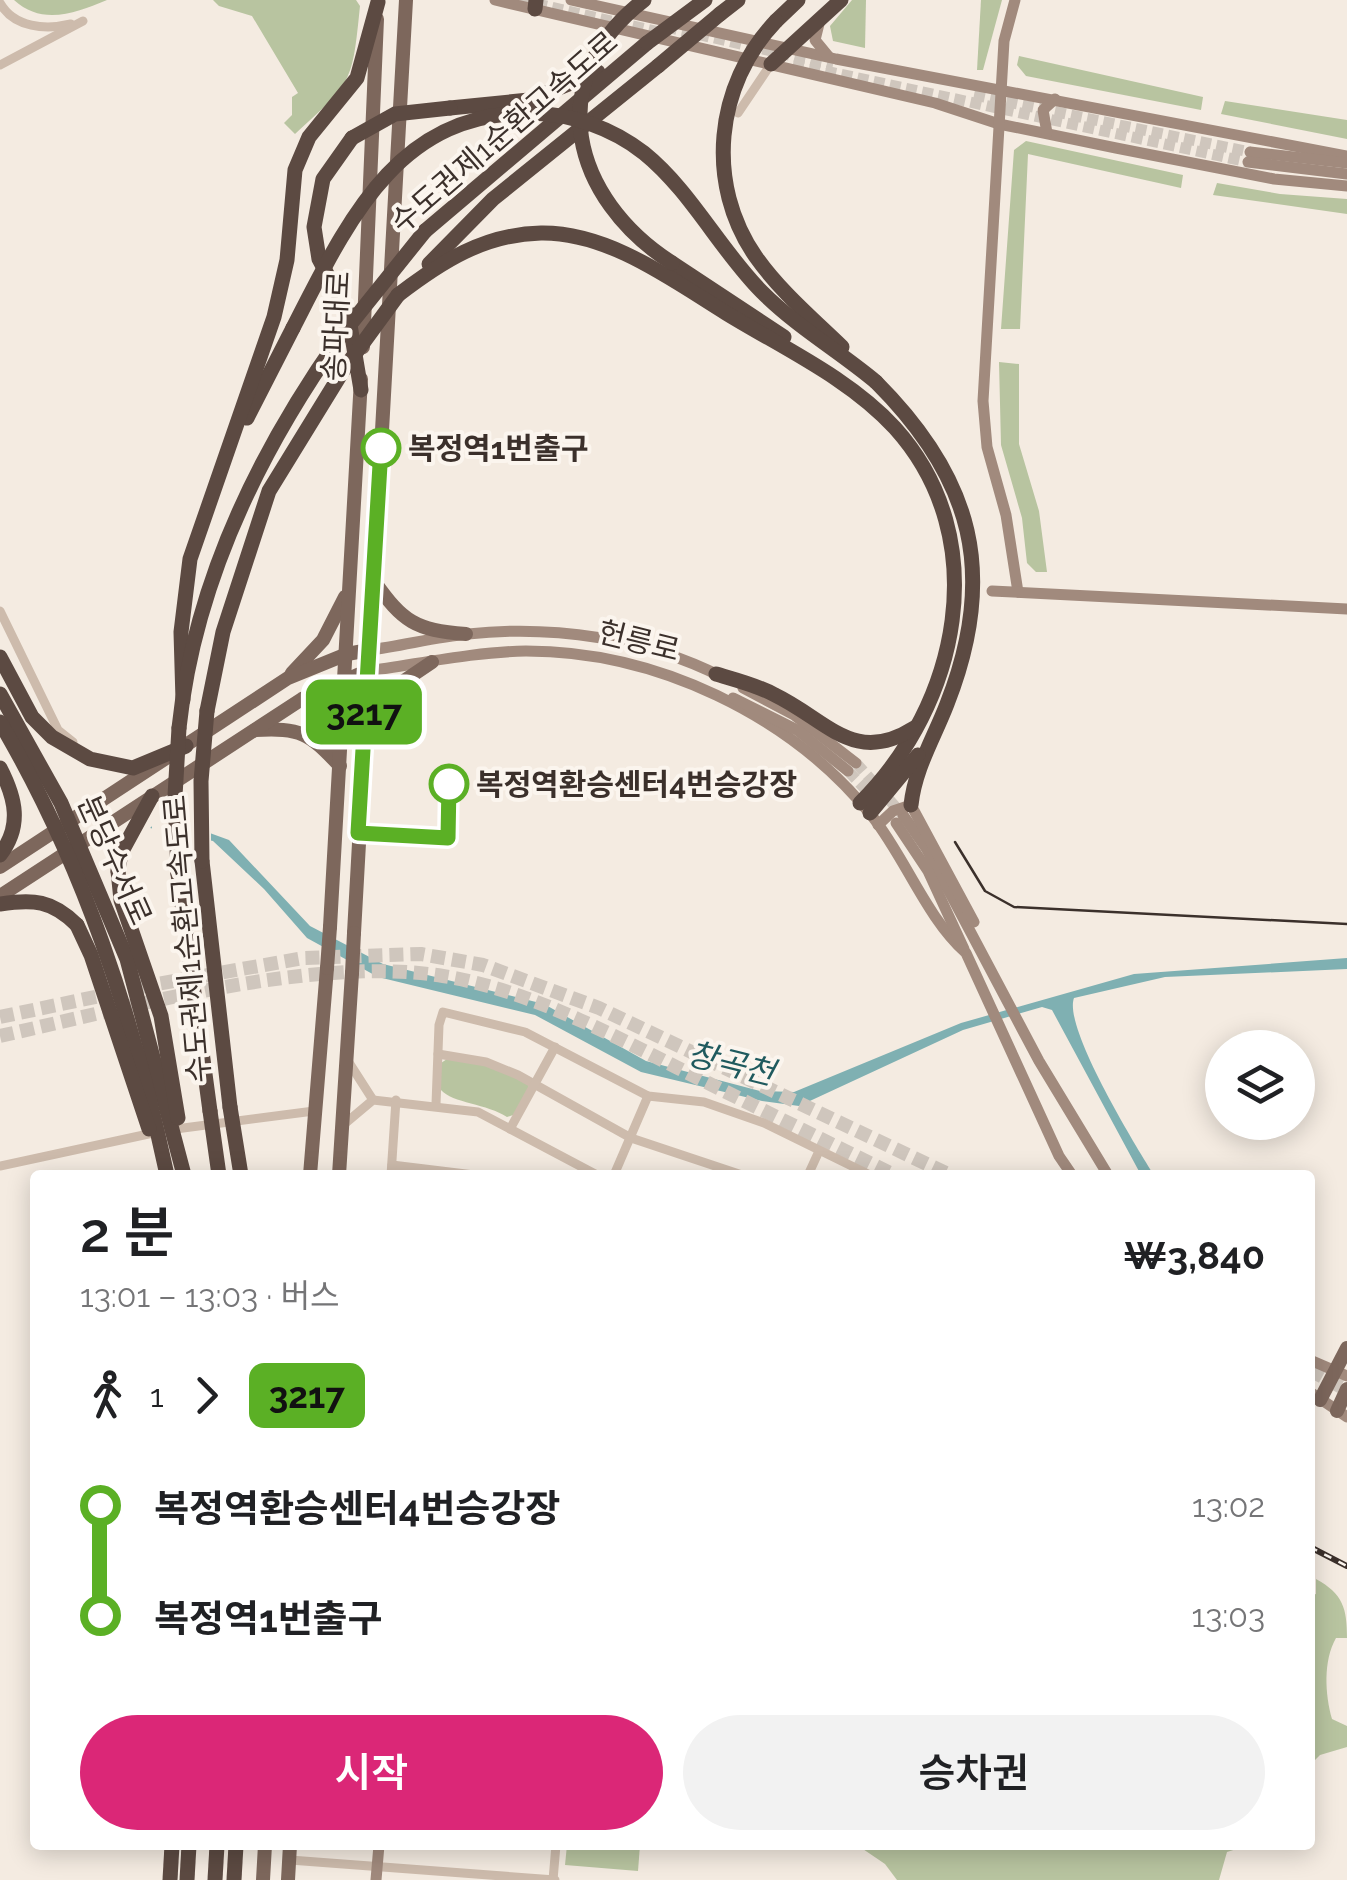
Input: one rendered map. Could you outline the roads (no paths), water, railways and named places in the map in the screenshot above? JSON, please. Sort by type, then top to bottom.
[{"type":"highway","points":[[644,0],[602,46],[583,95],[582,145],[600,195],[618,220],[645,245],[828,366],[873,407],[903,438],[930,478],[953,546],[954,627],[917,726],[869,814]]},
{"type":"highway","name":"수도권제1순환고속도로","points":[[218,1170],[178,874],[175,796],[183,700],[197,626],[240,510],[275,438],[340,337],[425,231],[629,58],[705,0]]},
{"type":"highway","name":"수도권제1순환고속도로","points":[[240,1170],[202,861],[201,781],[207,711],[223,632],[269,492],[344,370],[398,296],[493,198],[738,0]]},
{"type":"highway","points":[[798,0],[747,59],[730,100],[723,140],[727,190],[758,260],[876,382],[936,453],[960,502],[972,551],[970,631],[947,706],[903,814]]},
{"type":"highway","points":[[771,64],[819,24],[840,0]]},
{"type":"highway","points":[[183,700],[181,632],[186,584],[216,476],[279,300],[299,159],[312,133],[357,78],[378,1]]},
{"type":"highway","points":[[361,390],[348,316],[319,259],[314,226],[323,179],[352,138],[394,114],[529,100],[629,58]]},
{"type":"highway","points":[[216,476],[358,208],[402,158],[425,141],[469,121],[504,114],[548,114],[596,126],[642,152],[765,295],[876,382]]},
{"type":"highway","points":[[398,296],[466,250],[511,236],[541,233],[581,237],[622,253],[846,385],[873,407]]},
{"type":"highway","points":[[0,656],[32,717],[73,750],[120,768],[133,768],[186,746]]},
{"type":"highway","points":[[716,674],[774,694],[856,742],[894,741],[917,726]]},
{"type":"highway","name":"분당수서로","points":[[0,694],[61,803],[128,959],[183,1170]]},
{"type":"highway","name":"분당수서로","points":[[0,722],[41,796],[113,968],[147,1079],[165,1170]]},
{"type":"highway","points":[[869,814],[932,736]]},
{"type":"highway","points":[[0,768],[16,814],[12,837],[0,855]]},
{"type":"highway","points":[[152,796],[121,854],[118,871],[121,900],[161,1016],[183,1170]]},
{"type":"highway","points":[[0,904],[31,899],[46,902],[77,925],[92,954],[164,1170]]},
{"type":"highway","points":[[170,1880],[172,1850]]},
{"type":"highway","points":[[187,1880],[190,1850]]},
{"type":"highway","points":[[215,1880],[217,1850]]},
{"type":"highway","points":[[234,1880],[236,1850]]},
{"type":"main road","name":"송파대로","points":[[339,1170],[406,0]]},
{"type":"main road","points":[[495,0],[536,4],[935,103],[999,124],[1274,179],[1347,186]]},
{"type":"main road","points":[[572,0],[829,57],[1055,98],[1347,160]]},
{"type":"main road","points":[[1015,0],[1004,41],[1000,89],[982,401],[987,447],[1006,515],[1018,592]]},
{"type":"main road","name":"송파대로","points":[[310,1170],[347,654],[378,1]]},
{"type":"main road","points":[[819,24],[816,40],[829,57]]},
{"type":"main road","points":[[1047,134],[1043,110],[1055,98]]},
{"type":"main road","points":[[1347,160],[1249,157],[1347,174]]},
{"type":"main road","points":[[374,580],[396,612],[412,624],[431,632],[466,634]]},
{"type":"main road","points":[[288,678],[323,640],[351,582]]},
{"type":"main road","points":[[992,591],[1347,609]]},
{"type":"main road","name":"헌릉로","points":[[0,867],[288,678],[347,654],[466,634],[536,633],[606,639],[675,657],[794,715],[852,767],[798,730],[748,704],[639,666],[582,655],[523,652],[367,671],[345,677],[254,730],[0,896]]},
{"type":"main road","points":[[362,746],[389,691],[432,662]]},
{"type":"main road","name":"헌릉로","points":[[705,688],[770,726],[869,814],[950,940],[966,953],[1069,1170]]},
{"type":"main road","points":[[254,730],[291,728],[307,733],[340,766]]},
{"type":"main road","points":[[869,814],[903,814],[970,911],[983,949],[1027,1038],[1105,1170]]},
{"type":"main road","points":[[903,814],[966,953]]},
{"type":"main road","points":[[1347,1348],[1341,1372],[1315,1396],[1342,1414],[1347,1389]]},
{"type":"main road","points":[[1315,1362],[1341,1372]]},
{"type":"main road","points":[[263,1880],[265,1850]]},
{"type":"main road","points":[[288,1880],[290,1852]]},
{"type":"street","points":[[0,3],[6,14],[49,29],[83,21],[0,65]]},
{"type":"street","points":[[738,113],[771,64]]},
{"type":"street","points":[[0,610],[58,730],[84,752],[121,761],[163,756]]},
{"type":"street","points":[[436,1104],[443,1012],[525,1032],[648,1096],[704,1102],[764,1123],[859,1170]]},
{"type":"street","points":[[510,1128],[555,1047]]},
{"type":"street","points":[[438,1054],[486,1062],[631,1138],[727,1170]]},
{"type":"street","points":[[346,1058],[373,1100]]},
{"type":"street","points":[[616,1170],[648,1096]]},
{"type":"street","points":[[342,1126],[373,1100],[436,1104],[478,1112],[588,1170]]},
{"type":"street","points":[[392,1170],[396,1100]]},
{"type":"street","points":[[0,1166],[156,1132],[314,1110]]},
{"type":"street","points":[[810,1170],[819,1152]]},
{"type":"street","points":[[290,1852],[377,1874],[554,1880],[556,1850]]},
{"type":"water","points":[[163,816],[229,840],[310,926],[383,964],[544,1004],[646,1061],[760,1091],[794,1092],[961,1023],[1134,974],[1347,958],[1347,969],[1165,977],[1074,998],[1079,1034],[1089,1059],[1151,1170],[1138,1170],[1052,1010],[1042,1007],[963,1030],[799,1106],[762,1101],[641,1072],[535,1015],[378,977],[307,938],[264,889],[213,841],[150,828]]},
{"type":"tunnel","points":[[520,0],[663,33]]},
{"type":"tunnel","points":[[666,27],[833,65]]},
{"type":"tunnel","points":[[793,64],[1248,162]]},
{"type":"tunnel","points":[[974,95],[1250,152]]},
{"type":"tunnel","points":[[856,763],[903,815]]},
{"type":"tunnel","points":[[848,771],[873,797]]},
{"type":"tunnel","points":[[140,987],[304,958],[421,954],[483,965],[599,1008],[939,1170]]},
{"type":"tunnel","points":[[0,1036],[162,999],[280,978],[393,971],[443,976],[503,990],[562,1013],[884,1170]]},
{"type":"tunnel","points":[[0,1017],[114,993]]},
{"type":"tunnel","points":[[1315,1373],[1347,1390]]},
{"type":"tram line","points":[[955,842],[985,891],[1014,907],[1347,924]]},
{"type":"railway","points":[[1315,1550],[1347,1566]]},
{"type":"place","name":"복정역1번출구","points":[[381,448]]},
{"type":"place","name":"복정역환승센터4번승강장","points":[[449,784]]},
{"type":"water label","name":"창곡천","points":[[731,1063]]}]
